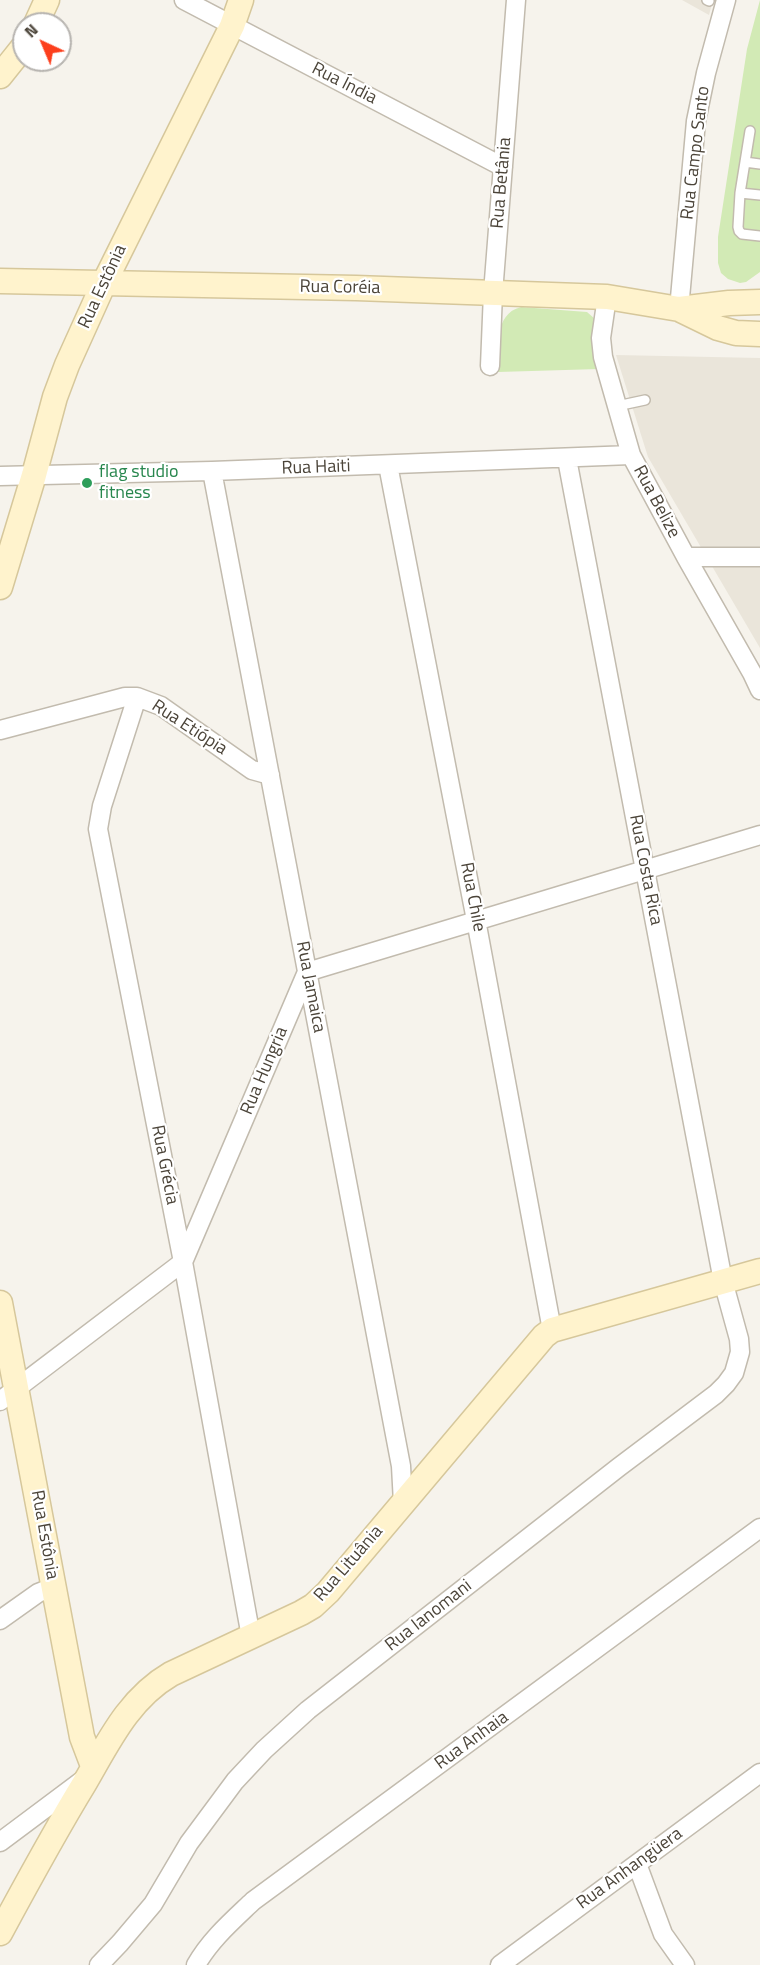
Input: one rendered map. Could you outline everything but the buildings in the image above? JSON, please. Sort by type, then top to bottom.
[{"type":"street","name":"Rua Índia","points":[[184,0],[503,167]]},
{"type":"street","name":"Rua Estônia","points":[[0,587],[60,382],[104,283],[232,26],[241,0]]},
{"type":"street","name":"Rua Betânia","points":[[490,366],[493,293],[516,0]]},
{"type":"street","name":"Rua Campo Santo","points":[[679,309],[696,120],[706,73],[714,0]]},
{"type":"street","points":[[0,76],[12,61]]},
{"type":"street","name":"Rua Coréia","points":[[0,281],[356,288],[607,297],[679,309],[760,302]]},
{"type":"street","name":"Rua Belize","points":[[607,297],[601,338],[602,348],[631,455],[760,690]]},
{"type":"street","name":"Rua Coréia","points":[[679,309],[718,328],[736,333],[760,334]]},
{"type":"street","name":"Rua Haiti","points":[[0,476],[212,471],[631,455]]},
{"type":"street","name":"Rua Costa Rica","points":[[567,459],[723,1281]]},
{"type":"street","name":"Rua Chile","points":[[388,465],[552,1330]]},
{"type":"street","name":"Rua Jamaica","points":[[212,471],[401,1466],[403,1503]]},
{"type":"street","points":[[686,557],[760,557]]},
{"type":"street","name":"Rua Etiópia","points":[[0,730],[125,697],[137,697],[161,706],[252,770],[270,776]]},
{"type":"street","name":"Rua Grécia","points":[[137,697],[102,806],[98,829],[183,1262],[251,1637]]},
{"type":"street","points":[[307,972],[760,835]]},
{"type":"street","name":"Rua Hungria","points":[[8,1395],[183,1262],[307,972]]},
{"type":"street","name":"Rua Lituânia","points":[[0,1933],[47,1845],[121,1722],[137,1700],[156,1683],[184,1666],[251,1637],[313,1606],[328,1592],[536,1345],[552,1330],[760,1271]]},
{"type":"street","name":"Rua Ianomani","points":[[99,1965],[153,1904],[189,1843],[207,1818],[235,1781],[264,1750],[308,1710],[726,1384],[734,1373],[740,1352],[740,1339],[723,1281]]},
{"type":"street","name":"Rua Estônia","points":[[0,1303],[8,1395],[53,1587],[82,1737],[91,1771]]},
{"type":"street","name":"Rua Anhaia","points":[[196,1965],[204,1951],[228,1924],[253,1901],[760,1528]]},
{"type":"street","points":[[0,1620],[38,1593],[53,1587]]},
{"type":"street","points":[[0,1842],[91,1771]]},
{"type":"street","name":"Rua Anhangüera","points":[[500,1965],[760,1773]]},
{"type":"street","points":[[637,1864],[663,1934],[685,1965]]},
{"type":"lane","points":[[750,131],[740,193],[739,231],[742,234],[760,236]]},
{"type":"lane","points":[[745,162],[760,164]]},
{"type":"lane","points":[[740,193],[760,195]]},
{"type":"lane","points":[[617,406],[645,400]]},
{"type":"shaded area","points":[[682,0],[713,0],[709,15]]},
{"type":"shaded area","points":[[616,355],[760,358],[760,648],[648,457]]},
{"type":"green space","points":[[760,0],[760,272],[746,282],[740,283],[728,279],[721,273],[718,263],[718,237],[747,49]]},
{"type":"green space","points":[[521,307],[587,312],[595,319],[599,369],[498,372],[498,343],[502,325],[512,311]]},
{"type":"place","name":"flag studio fitness","points":[[87,483]]}]
